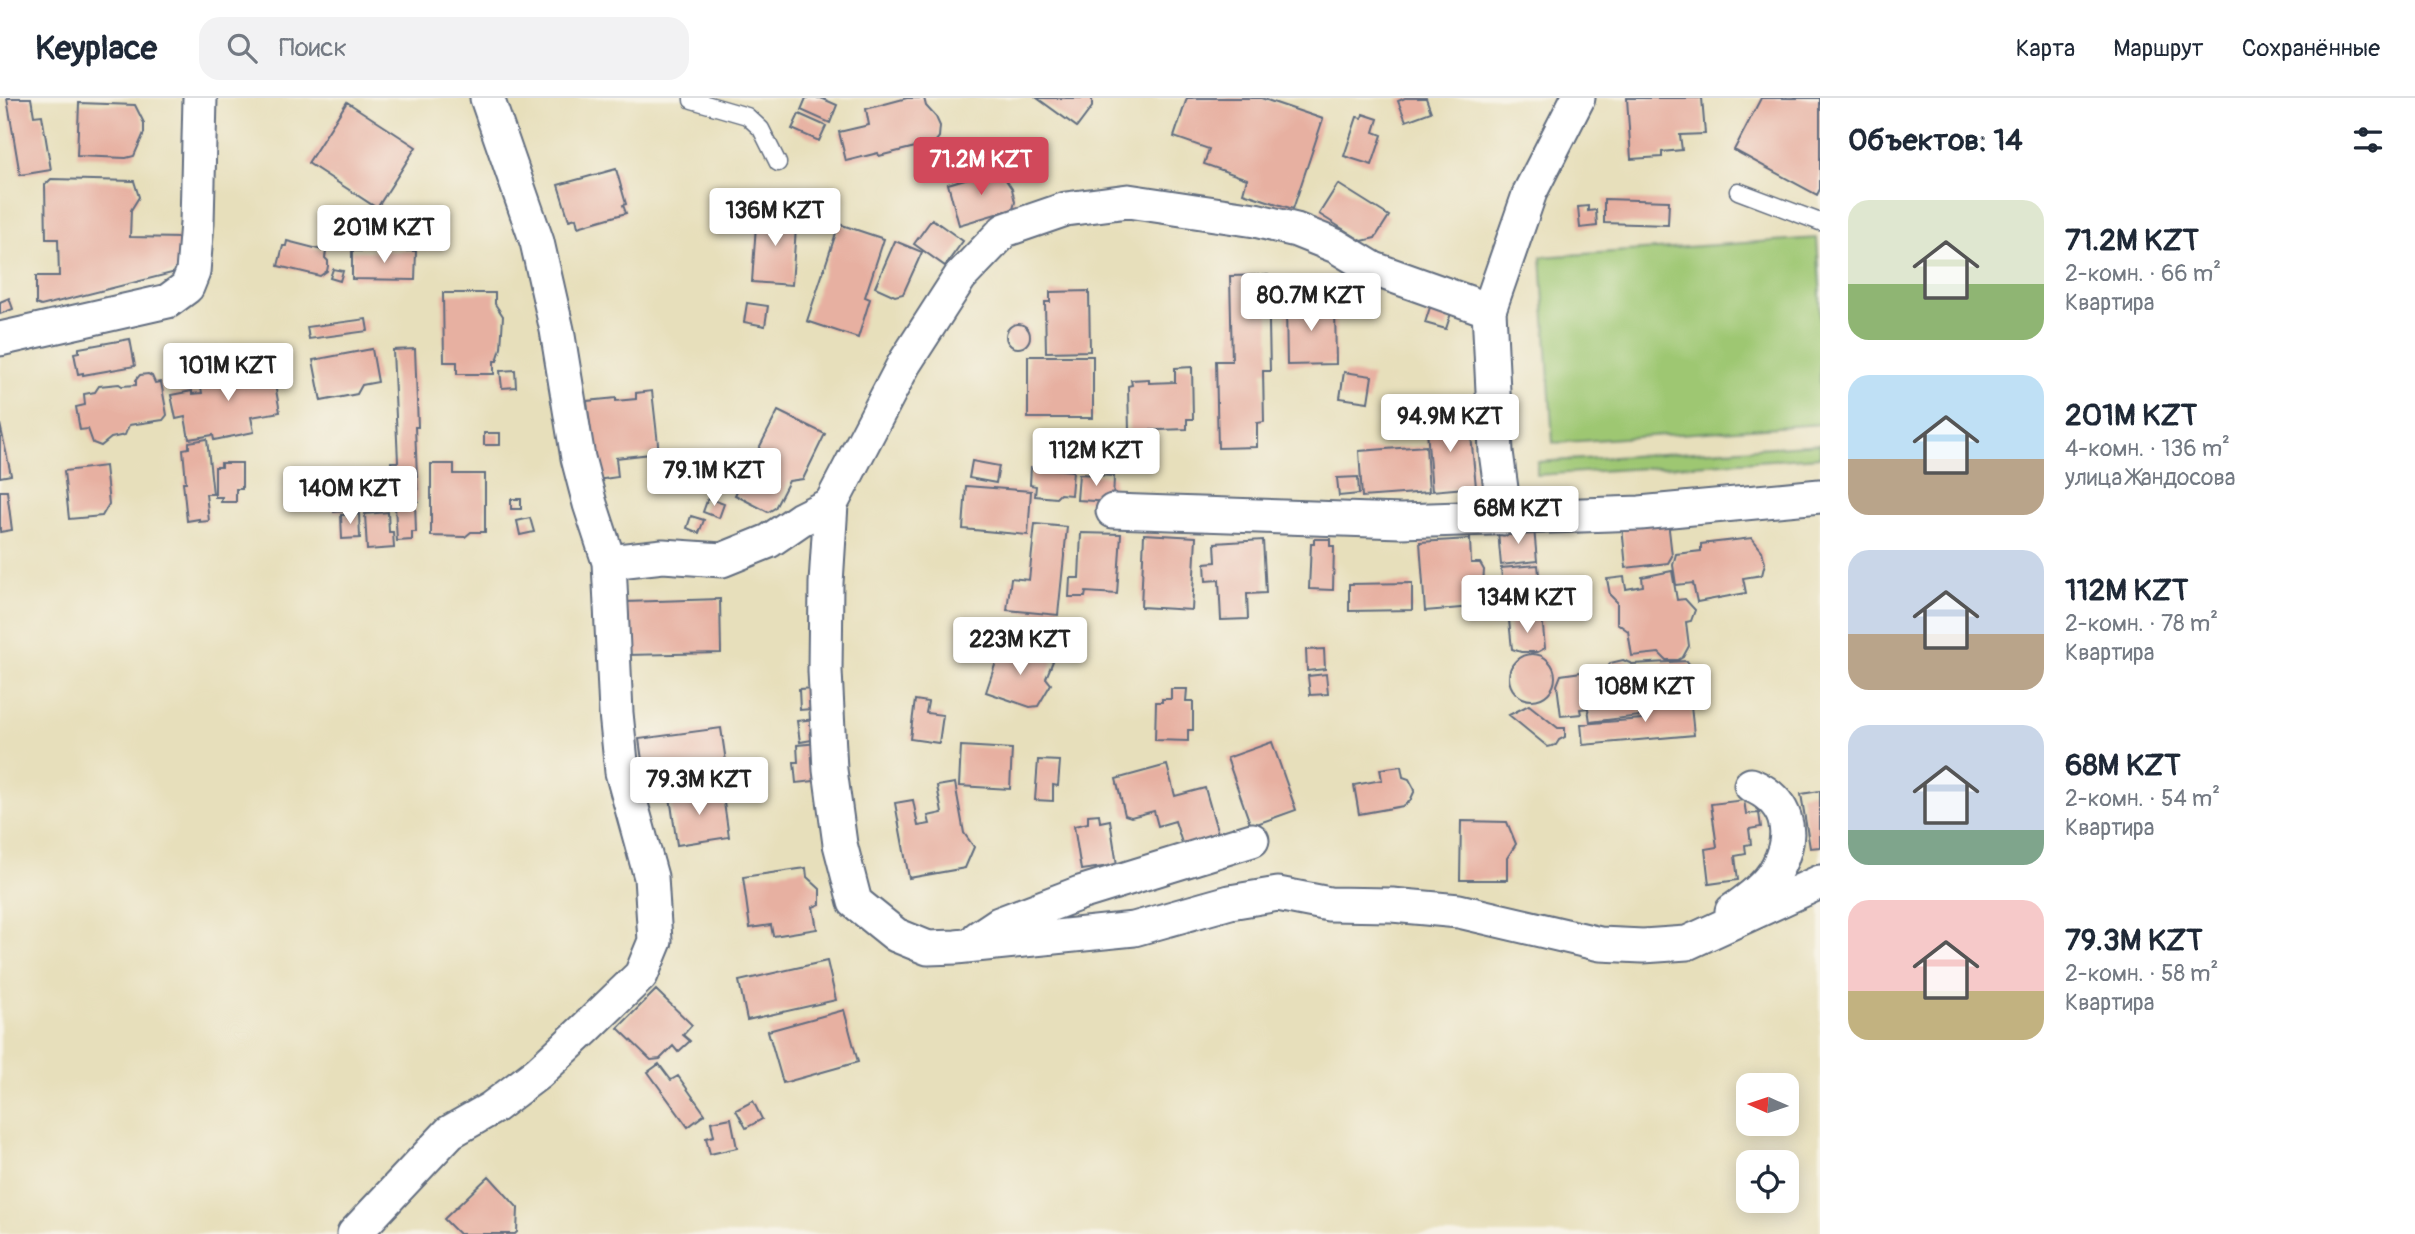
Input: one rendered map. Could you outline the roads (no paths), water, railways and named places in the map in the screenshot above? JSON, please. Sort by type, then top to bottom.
[{"type":"street","points":[[0,339],[168,301],[187,287],[193,272],[197,223],[200,98]]},
{"type":"street","points":[[354,1234],[450,1132],[492,1108],[538,1073],[623,993],[641,975],[655,941],[651,877],[622,772],[616,713],[609,562],[578,458],[558,330],[537,242],[487,98]]},
{"type":"street","points":[[1505,518],[1496,452],[1489,310],[1530,192],[1578,98]]},
{"type":"street","points":[[1489,310],[1374,269],[1336,246],[1296,230],[1255,220],[1128,201],[1066,209],[1005,230],[960,277],[904,364],[831,504],[826,583],[825,671],[830,770],[840,844],[855,902],[896,935],[928,948],[1134,929],[1230,902],[1279,894],[1329,904],[1392,905],[1459,911],[1600,944],[1643,946],[1687,943],[1820,882]]},
{"type":"street","points":[[1113,511],[1401,521],[1640,513],[1820,496]]},
{"type":"street","points":[[609,562],[663,556],[722,560],[769,541],[801,519],[831,504]]},
{"type":"street","points":[[1693,940],[1753,896],[1778,867],[1786,829],[1782,808],[1765,791],[1751,785]]},
{"type":"street","points":[[956,947],[999,924],[1080,893],[1252,839]]},
{"type":"lane","points":[[692,98],[747,116],[761,129],[778,163]]},
{"type":"lane","points":[[1738,191],[1820,222]]}]
